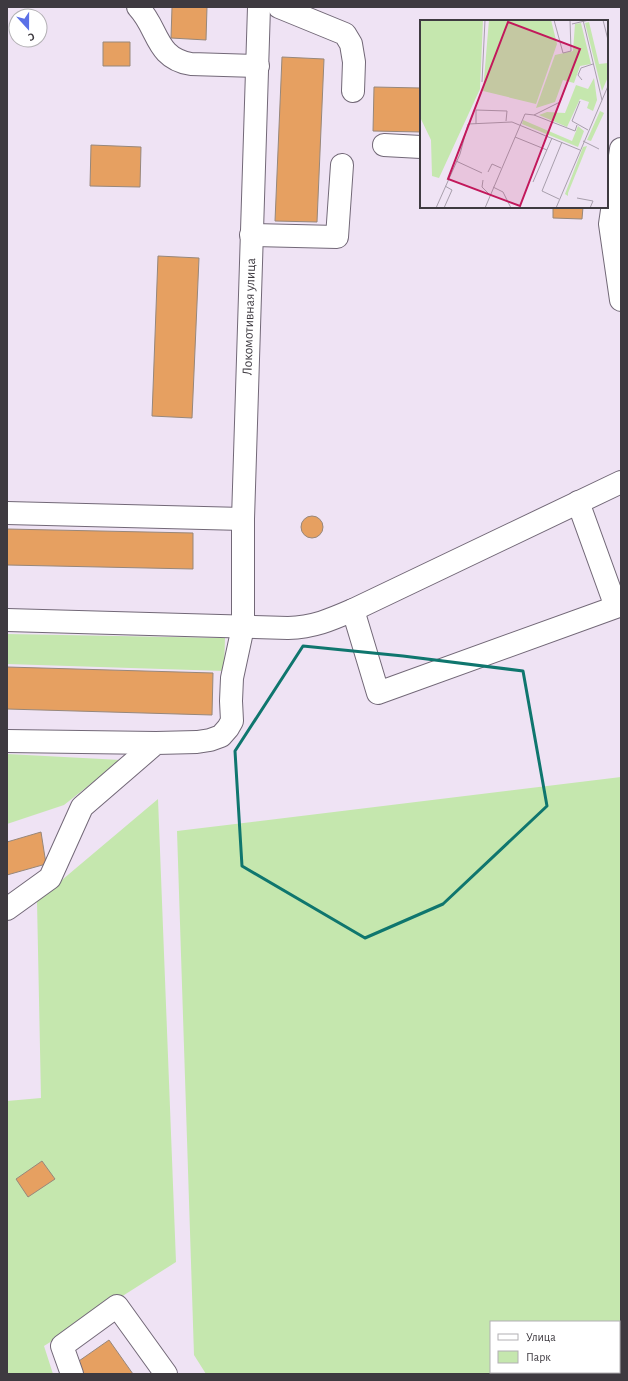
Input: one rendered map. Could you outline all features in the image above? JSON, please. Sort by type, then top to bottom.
[{"type":"street","points":[[138,7],[150,24],[165,51],[171,57],[180,62],[258,66]]},
{"type":"street","name":"Локомотивная улица","points":[[7,741],[156,743],[197,742],[210,740],[221,736],[228,728],[232,720],[232,678],[243,627],[243,519],[259,7]]},
{"type":"street","points":[[279,7],[344,34],[351,44],[354,62],[353,91]]},
{"type":"street","points":[[384,145],[420,147]]},
{"type":"street","points":[[616,155],[610,224],[621,300]]},
{"type":"street","points":[[251,235],[337,237],[342,165]]},
{"type":"street","points":[[7,620],[243,627],[305,627],[353,610],[621,482]]},
{"type":"street","points":[[353,610],[378,693],[616,607],[578,502]]},
{"type":"street","points":[[7,513],[243,519]]},
{"type":"street","points":[[7,909],[50,878],[82,807],[156,743]]},
{"type":"street","points":[[72,1374],[62,1346],[117,1306],[166,1374]]},
{"type":"highlighted area","points":[[303,646],[403,656],[523,671],[547,806],[443,904],[365,938],[242,866],[235,751]]},
{"type":"green space","points":[[7,634],[225,638],[224,671],[7,664]]},
{"type":"green space","points":[[7,754],[121,760],[64,805],[7,824]]},
{"type":"green space","points":[[621,777],[621,1374],[206,1374],[194,1355],[177,831]]},
{"type":"green space","points":[[158,799],[176,1262],[44,1346],[53,1374],[7,1374],[7,1101],[41,1098],[37,901]]},
{"type":"building","points":[[172,7],[207,7],[206,40],[171,38]]},
{"type":"building","points":[[103,42],[130,42],[130,66],[103,66]]},
{"type":"building","points":[[282,57],[324,59],[317,222],[275,221]]},
{"type":"building","points":[[374,87],[420,88],[420,132],[373,131]]},
{"type":"building","points":[[91,145],[141,147],[140,187],[90,186]]},
{"type":"building","points":[[553,208],[583,208],[582,219],[553,218]]},
{"type":"building","points":[[158,256],[199,258],[192,418],[152,416]]},
{"type":"building","points":[[308,516],[316,516],[323,523],[323,531],[316,538],[308,538],[301,531],[301,523]]},
{"type":"building","points":[[7,529],[193,533],[193,569],[7,565]]},
{"type":"building","points":[[7,667],[213,673],[212,715],[7,709]]},
{"type":"building","points":[[41,832],[46,864],[7,875],[7,842]]},
{"type":"building","points":[[42,1161],[55,1179],[28,1197],[16,1179]]},
{"type":"building","points":[[109,1340],[133,1374],[83,1374],[76,1363]]}]
